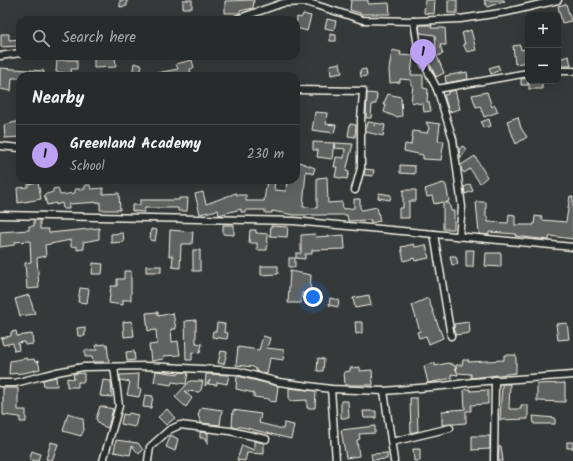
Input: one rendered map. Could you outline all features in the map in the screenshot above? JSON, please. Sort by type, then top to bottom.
[{"type":"street","points":[[244,16],[283,1],[306,2],[363,20],[414,21],[460,19],[507,12],[558,0]]},
{"type":"street","points":[[414,21],[419,54],[437,89],[453,140],[462,207],[459,237]]},
{"type":"street","points":[[0,56],[16,54]]},
{"type":"street","points":[[561,71],[573,71]]},
{"type":"street","points":[[437,89],[525,74]]},
{"type":"street","points":[[300,90],[363,91],[361,120],[361,168],[355,190]]},
{"type":"street","points":[[0,146],[16,148]]},
{"type":"street","points":[[0,215],[294,221],[573,247]]},
{"type":"street","points":[[434,234],[450,336]]},
{"type":"street","points":[[0,383],[15,383],[83,367],[147,366],[237,371],[279,382],[332,389],[384,391],[573,374]]},
{"type":"street","points":[[103,461],[119,406],[114,367]]},
{"type":"street","points":[[494,461],[495,380]]},
{"type":"street","points":[[332,389],[336,461]]},
{"type":"street","points":[[384,391],[394,461]]},
{"type":"street","points":[[148,461],[150,447],[160,437],[180,425],[230,431],[266,439]]},
{"type":"street","points":[[392,442],[450,428]]},
{"type":"building","points":[[120,0],[127,0],[127,6],[120,7]]},
{"type":"building","points":[[183,0],[192,0],[192,8],[183,8]]},
{"type":"building","points":[[254,0],[253,8],[240,11],[240,13],[225,13],[225,1]]},
{"type":"building","points":[[351,0],[368,0],[368,4],[389,3],[390,14],[360,14],[350,10]]},
{"type":"building","points":[[425,0],[435,0],[434,14],[424,13]]},
{"type":"building","points":[[448,0],[457,0],[457,13],[448,13]]},
{"type":"building","points":[[484,0],[504,0],[505,1],[487,7]]},
{"type":"building","points":[[566,4],[571,21],[562,23],[561,12],[559,12],[558,6]]},
{"type":"building","points":[[303,14],[311,16],[307,31],[300,29]]},
{"type":"building","points":[[327,19],[336,21],[334,30],[325,28]]},
{"type":"building","points":[[419,25],[432,25],[431,28],[445,28],[446,45],[440,45],[443,54],[437,56],[444,73],[436,77],[424,52],[436,49],[435,35],[420,33]]},
{"type":"building","points":[[471,30],[476,50],[467,52],[463,44],[465,44],[462,33]]},
{"type":"building","points":[[1,34],[9,34],[9,40],[16,39],[16,46],[1,47]]},
{"type":"building","points":[[330,34],[336,35],[336,41],[330,41]]},
{"type":"building","points":[[520,45],[521,50],[525,49],[525,62],[515,64],[513,46]]},
{"type":"building","points":[[392,50],[401,52],[400,55],[413,56],[411,75],[423,75],[423,88],[428,89],[427,102],[429,102],[431,111],[424,112],[423,104],[411,102],[413,85],[411,85],[411,80],[400,79],[400,82],[390,83],[389,70]]},
{"type":"building","points":[[569,56],[571,66],[561,66],[561,58]]},
{"type":"building","points":[[57,60],[77,60],[77,69],[71,69],[71,72],[56,72]]},
{"type":"building","points":[[94,60],[115,60],[116,67],[94,68]]},
{"type":"building","points":[[192,60],[194,68],[190,69],[190,72],[162,72],[178,69],[176,64]]},
{"type":"building","points":[[134,63],[142,65],[141,72],[133,72]]},
{"type":"building","points":[[340,63],[342,73],[331,75],[330,65]]},
{"type":"building","points":[[498,65],[500,70],[491,74],[489,68]]},
{"type":"building","points":[[0,68],[44,71],[16,72],[16,78],[12,78],[11,91],[0,89]]},
{"type":"building","points":[[366,69],[367,76],[361,77],[360,70]]},
{"type":"building","points":[[467,72],[468,79],[446,83],[445,76]]},
{"type":"building","points":[[525,78],[525,84],[528,85],[521,85],[521,79]]},
{"type":"building","points":[[529,84],[542,84],[542,89],[529,89]]},
{"type":"building","points":[[455,90],[460,109],[449,112],[444,95]]},
{"type":"building","points":[[487,92],[492,107],[495,105],[498,112],[484,117],[480,106],[476,107],[472,95]]},
{"type":"building","points":[[367,93],[377,94],[376,104],[372,104],[371,118],[366,118]]},
{"type":"building","points":[[388,94],[401,97],[402,116],[396,117],[384,112],[386,105],[383,105]]},
{"type":"building","points":[[315,112],[327,113],[326,124],[336,125],[334,133],[312,130]]},
{"type":"building","points":[[518,117],[521,128],[527,137],[516,144],[507,121]]},
{"type":"building","points":[[489,119],[491,126],[483,128],[481,122]]},
{"type":"building","points":[[16,122],[16,137],[5,138],[4,125]]},
{"type":"building","points":[[368,122],[375,123],[374,126],[376,123],[385,125],[383,136],[366,132]]},
{"type":"building","points":[[426,122],[440,124],[438,141],[444,141],[441,160],[423,159],[423,155],[404,151],[405,144],[411,145],[413,131],[427,133],[429,128]]},
{"type":"building","points":[[350,124],[356,125],[355,137],[348,136]]},
{"type":"building","points":[[313,142],[334,143],[332,159],[317,157],[318,150],[313,150]]},
{"type":"building","points":[[335,143],[353,144],[346,171],[349,172],[347,179],[335,177],[337,167],[334,167],[336,157],[344,158],[345,149],[334,148]]},
{"type":"building","points":[[462,146],[467,149],[461,158],[459,150]]},
{"type":"building","points":[[475,156],[487,177],[480,183],[470,169],[464,173],[461,169],[461,165]]},
{"type":"building","points":[[300,162],[315,168],[313,174],[306,171],[303,207],[317,208],[317,178],[327,177],[328,203],[342,202],[343,209],[354,208],[354,199],[360,199],[360,208],[362,210],[377,207],[380,221],[371,223],[371,220],[348,221],[347,215],[294,215],[272,211],[272,213],[265,213],[265,210],[246,210],[246,212],[241,212],[241,209],[219,215],[218,210],[200,214],[195,194],[203,192],[206,204],[236,193],[237,195],[246,195],[246,201],[264,201],[266,184],[275,184],[274,190],[286,191],[287,184],[300,184]]},
{"type":"building","points":[[400,165],[415,166],[415,174],[400,173]]},
{"type":"building","points":[[365,169],[374,170],[373,176],[364,175]]},
{"type":"building","points":[[443,183],[446,185],[449,201],[445,203],[449,203],[451,211],[454,211],[454,229],[443,229],[443,202],[434,204],[432,196],[427,197],[425,189]]},
{"type":"building","points":[[28,184],[38,184],[41,199],[18,203],[17,188],[28,187]]},
{"type":"building","points":[[470,184],[473,191],[465,194],[464,187]]},
{"type":"building","points":[[85,185],[90,185],[91,189],[103,188],[103,194],[119,193],[120,210],[100,210],[100,202],[69,204],[69,209],[63,209],[62,203],[47,205],[44,195],[53,192],[53,189],[58,188],[60,195],[75,193],[75,189],[85,189]]},
{"type":"building","points":[[403,190],[416,190],[416,201],[409,201],[409,218],[399,218],[399,208],[403,208]]},
{"type":"building","points":[[379,193],[391,195],[390,200],[378,198]]},
{"type":"building","points":[[570,196],[573,197],[573,239],[550,236],[549,240],[515,236],[516,234],[489,232],[489,235],[479,234],[476,202],[486,202],[486,217],[488,217],[488,222],[508,223],[509,214],[515,215],[515,225],[534,225],[535,216],[542,217],[542,220],[566,222]]},
{"type":"building","points":[[179,198],[188,198],[187,211],[178,211],[178,208],[145,208],[144,212],[132,211],[132,205],[140,205],[140,200],[179,200]]},
{"type":"building","points":[[34,220],[40,220],[40,229],[48,229],[49,233],[99,228],[99,239],[83,242],[84,249],[77,250],[77,246],[71,247],[71,240],[45,245],[46,256],[37,258],[39,288],[27,289],[25,263],[31,262],[30,241],[15,242],[14,245],[0,247],[0,232],[29,230],[29,226],[34,226]]},
{"type":"building","points":[[223,225],[234,225],[234,235],[223,234]]},
{"type":"building","points":[[271,226],[288,227],[287,237],[270,236]]},
{"type":"building","points":[[151,229],[157,230],[155,241],[150,240]]},
{"type":"building","points":[[170,230],[193,232],[192,244],[181,244],[180,268],[172,267],[173,256],[169,256]]},
{"type":"building","points":[[250,230],[256,230],[256,233],[268,234],[267,250],[257,250],[257,243],[249,243]]},
{"type":"building","points":[[123,233],[124,242],[111,243],[111,234]]},
{"type":"building","points":[[315,234],[316,237],[344,235],[345,249],[312,250],[312,254],[305,254],[305,259],[296,258],[296,253],[301,253],[301,235]]},
{"type":"building","points":[[414,244],[415,247],[426,245],[429,258],[415,261],[414,258],[404,261],[401,247]]},
{"type":"building","points":[[193,250],[200,250],[200,271],[193,271]]},
{"type":"building","points":[[466,250],[474,250],[473,267],[466,267]]},
{"type":"building","points":[[486,253],[501,253],[501,267],[485,266]]},
{"type":"building","points":[[450,256],[456,256],[458,264],[452,265]]},
{"type":"building","points":[[289,258],[295,258],[295,267],[289,267]]},
{"type":"building","points":[[93,263],[103,264],[102,274],[92,274]]},
{"type":"building","points":[[146,266],[161,266],[161,272],[146,272]]},
{"type":"building","points":[[261,266],[278,266],[278,274],[261,275]]},
{"type":"building","points":[[124,271],[131,271],[131,300],[123,300],[123,305],[109,303],[111,286],[117,286],[117,279],[124,279]]},
{"type":"building","points":[[290,271],[311,275],[310,293],[302,293],[301,303],[288,303]]},
{"type":"building","points":[[80,288],[89,289],[87,303],[78,302]]},
{"type":"building","points":[[29,295],[35,314],[20,316],[15,299]]},
{"type":"building","points":[[369,295],[371,305],[355,308],[353,298]]},
{"type":"building","points":[[330,298],[339,300],[338,307],[329,305]]},
{"type":"building","points":[[428,298],[443,338],[429,344],[426,336],[419,338],[417,332],[420,331],[412,305]]},
{"type":"building","points":[[158,312],[158,316],[173,313],[176,329],[171,329],[172,342],[178,341],[180,355],[163,356],[164,359],[151,361],[149,345],[157,344],[156,330],[148,331],[146,313]]},
{"type":"building","points":[[196,320],[196,343],[202,344],[200,353],[192,352],[192,360],[186,360],[185,321]]},
{"type":"building","points":[[132,321],[134,336],[124,337],[123,322]]},
{"type":"building","points":[[355,322],[362,322],[362,333],[356,334]]},
{"type":"building","points":[[469,322],[470,333],[455,335],[454,324]]},
{"type":"building","points":[[217,323],[225,324],[224,332],[228,333],[227,339],[212,337],[213,331],[216,331]]},
{"type":"building","points":[[567,323],[569,339],[558,340],[556,324]]},
{"type":"building","points":[[85,327],[85,336],[78,336],[77,328]]},
{"type":"building","points":[[16,331],[17,336],[32,334],[33,344],[25,345],[24,342],[18,343],[19,350],[14,351],[13,343],[3,345],[1,338],[11,336],[11,332]]},
{"type":"building","points":[[263,336],[270,338],[267,348],[284,350],[283,360],[270,358],[267,374],[256,371],[253,367],[236,365],[238,347],[259,350]]},
{"type":"building","points":[[107,344],[109,362],[93,362],[92,357],[85,357],[85,350],[97,350],[96,345]]},
{"type":"building","points":[[134,351],[135,360],[127,361],[126,352]]},
{"type":"building","points":[[221,351],[227,352],[224,364],[218,363]]},
{"type":"building","points":[[504,355],[516,355],[516,373],[471,378],[471,374],[457,373],[458,375],[451,374],[452,378],[428,383],[424,366],[435,363],[435,366],[448,363],[454,365],[457,372],[456,365],[462,365],[463,360],[469,360],[468,362],[504,360]]},
{"type":"building","points":[[27,358],[27,360],[34,359],[35,362],[38,361],[40,369],[24,373],[9,374],[10,361]]},
{"type":"building","points":[[318,358],[324,359],[323,371],[317,371]]},
{"type":"building","points":[[360,367],[360,371],[372,370],[373,385],[345,385],[344,372],[350,371],[350,368]]},
{"type":"building","points":[[156,371],[179,374],[180,372],[188,373],[186,384],[172,382],[171,385],[154,382]]},
{"type":"building","points":[[84,373],[84,382],[78,382],[78,387],[67,387],[67,378],[74,379],[73,374]]},
{"type":"building","points":[[139,374],[138,389],[141,389],[139,397],[127,395],[130,382],[120,380],[120,375]]},
{"type":"building","points":[[206,374],[229,375],[227,384],[217,382],[217,385],[208,384],[210,380],[205,386]]},
{"type":"building","points":[[237,376],[278,386],[276,402],[269,401],[269,399],[254,397],[254,393],[236,389]]},
{"type":"building","points":[[56,377],[57,386],[44,386],[43,380]]},
{"type":"building","points":[[103,380],[111,381],[112,397],[100,396]]},
{"type":"building","points":[[190,381],[203,381],[199,392],[184,391],[192,398],[186,407],[175,397]]},
{"type":"building","points":[[565,383],[565,402],[537,401],[537,384]]},
{"type":"building","points":[[502,384],[510,384],[509,409],[521,409],[521,405],[528,405],[528,419],[500,420]]},
{"type":"building","points":[[3,388],[18,388],[18,410],[26,410],[26,422],[20,422],[20,417],[3,415]]},
{"type":"building","points":[[289,388],[316,391],[315,408],[307,408],[307,400],[289,401]]},
{"type":"building","points":[[470,389],[470,391],[488,390],[488,404],[471,405],[471,411],[466,411],[466,423],[442,425],[442,411],[465,409],[464,390]]},
{"type":"building","points":[[145,395],[153,396],[151,408],[143,407]]},
{"type":"building","points":[[410,398],[417,398],[418,431],[411,433]]},
{"type":"building","points":[[341,401],[348,401],[349,418],[341,418]]},
{"type":"building","points":[[100,406],[113,409],[108,428],[100,425],[96,419]]},
{"type":"building","points":[[201,407],[222,410],[220,425],[201,423],[198,415]]},
{"type":"building","points":[[167,409],[175,418],[166,425],[158,417]]},
{"type":"building","points":[[233,410],[261,414],[259,423],[283,429],[284,423],[294,425],[291,439],[242,427],[232,427]]},
{"type":"building","points":[[363,411],[376,411],[376,418],[364,418]]},
{"type":"building","points":[[68,413],[83,419],[84,430],[81,436],[63,431]]},
{"type":"building","points":[[129,413],[138,415],[135,427],[121,424],[123,414],[128,415]]},
{"type":"building","points":[[533,416],[555,418],[555,424],[534,424]]},
{"type":"building","points":[[375,426],[375,433],[359,434],[360,439],[357,440],[359,456],[346,458],[341,430]]},
{"type":"building","points":[[200,432],[208,433],[208,444],[205,438],[200,438]]},
{"type":"building","points":[[171,435],[178,439],[175,451],[166,447]]},
{"type":"building","points":[[472,436],[490,436],[490,449],[472,450]]},
{"type":"building","points":[[116,440],[138,443],[143,450],[139,454],[132,446],[130,455],[114,452]]},
{"type":"building","points":[[254,441],[264,443],[264,454],[247,453],[245,461],[237,460],[242,445],[254,450]]},
{"type":"building","points":[[51,442],[58,444],[52,461],[46,459]]},
{"type":"building","points":[[567,442],[573,442],[573,448],[567,448]]},
{"type":"building","points":[[501,446],[503,461],[498,461],[499,447]]},
{"type":"building","points":[[413,449],[420,449],[420,461],[414,461]]},
{"type":"building","points":[[32,451],[40,454],[38,461],[29,460]]},
{"type":"building","points":[[387,453],[387,459],[372,460],[371,454]]},
{"type":"place","name":"Greenland Academy","points":[[423,72]]}]
